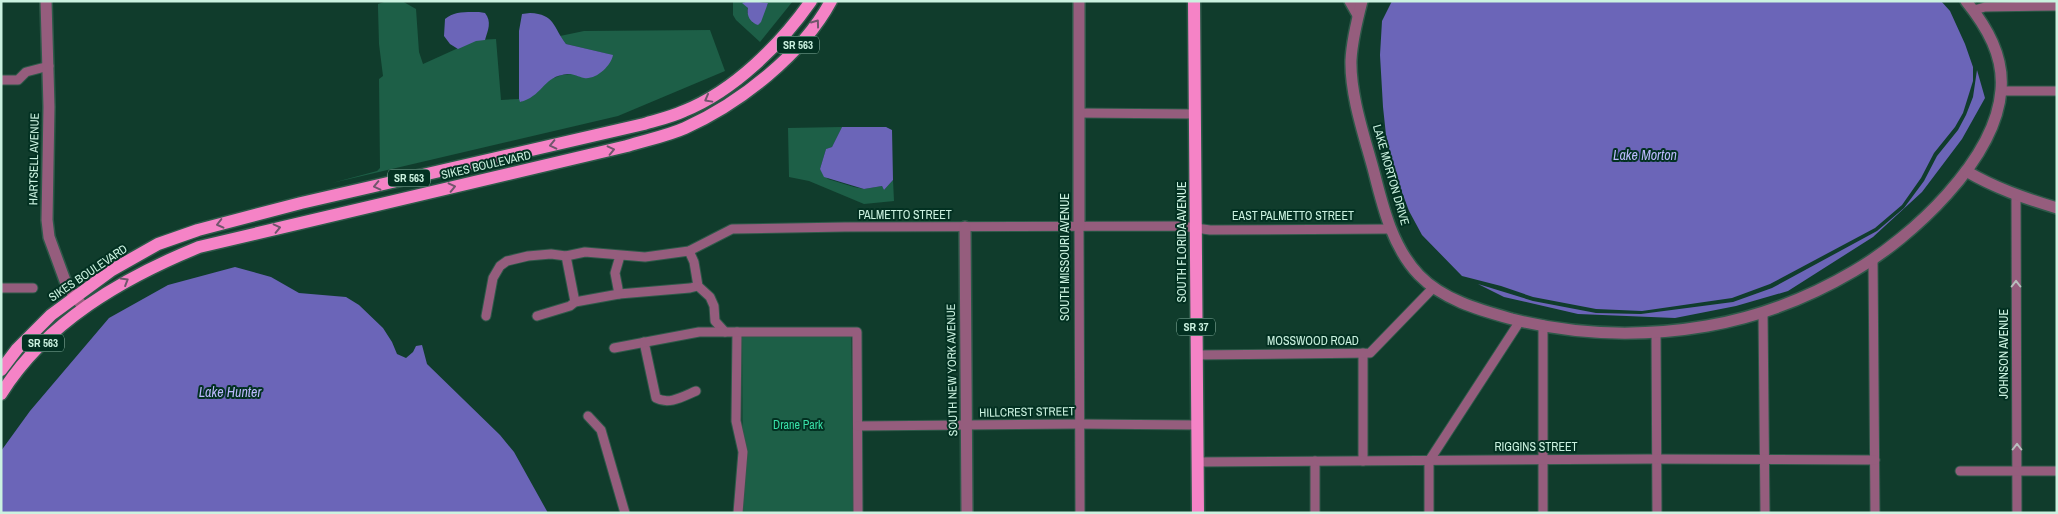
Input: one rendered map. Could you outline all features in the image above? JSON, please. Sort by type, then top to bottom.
[{"type":"main road","name":"SIKES BOULEVARD","points":[[1,370],[17,349],[51,315],[112,270],[158,244],[198,230],[301,203],[644,124],[686,111],[714,95],[758,61],[796,23],[812,1]]},
{"type":"main road","points":[[771,72],[778,53],[817,1]]},
{"type":"main road","name":"SIKES BOULEVARD","points":[[1,394],[7,384],[42,345],[84,308],[130,278],[157,264],[199,247],[627,146],[685,128],[729,104],[771,72],[804,39],[831,1]]},
{"type":"main road","name":"SOUTH FLORIDA AVENUE","points":[[1194,1],[1198,513]]},
{"type":"main road","points":[[712,113],[750,78],[758,61]]},
{"type":"street","name":"HARTSELL AVENUE","points":[[46,1],[48,66],[47,220],[49,236],[67,286],[84,308]]},
{"type":"street","name":"SOUTH MISSOURI AVENUE","points":[[1078,1],[1080,513]]},
{"type":"street","points":[[1350,1],[1358,14]]},
{"type":"street","name":"LAKE MORTON DRIVE","points":[[1362,1],[1358,14],[1351,60],[1352,78],[1364,134],[1391,229],[1407,262],[1433,288],[1464,303],[1520,321],[1594,332],[1656,332],[1707,326],[1763,312],[1809,294],[1854,271],[1873,259],[1920,221],[1942,200],[1966,171],[1979,151],[1989,132],[2001,91],[1996,49],[1989,32],[1970,6]]},
{"type":"street","points":[[1970,6],[2057,6]]},
{"type":"street","points":[[1,80],[18,80],[26,72],[48,66]]},
{"type":"street","points":[[2001,91],[2057,91]]},
{"type":"street","points":[[1079,113],[1195,114]]},
{"type":"street","points":[[1966,171],[1991,186],[2016,196],[2057,208]]},
{"type":"street","name":"JOHNSON AVENUE","points":[[2016,196],[2017,513]]},
{"type":"street","name":"PALMETTO STREET","points":[[689,251],[732,229],[1181,226],[1195,229]]},
{"type":"street","name":"SOUTH NEW YORK AVENUE","points":[[965,227],[967,513]]},
{"type":"street","name":"EAST PALMETTO STREET","points":[[1195,229],[1391,229]]},
{"type":"street","points":[[486,316],[493,278],[504,262],[528,256],[551,254],[566,256],[585,252],[645,257],[689,251],[694,262],[698,286],[710,297],[714,306],[715,321],[725,332]]},
{"type":"street","points":[[566,256],[575,302]]},
{"type":"street","points":[[619,294],[615,273],[620,256]]},
{"type":"street","points":[[1873,259],[1875,513]]},
{"type":"street","points":[[537,316],[570,306],[575,302],[619,294],[698,286]]},
{"type":"street","points":[[1,288],[33,288]]},
{"type":"street","name":"MOSSWOOD ROAD","points":[[1196,355],[1370,353],[1433,288]]},
{"type":"street","points":[[1763,312],[1765,513]]},
{"type":"street","points":[[1429,513],[1429,461],[1520,321]]},
{"type":"street","points":[[1543,325],[1544,513]]},
{"type":"street","points":[[614,348],[699,332],[857,332],[858,513]]},
{"type":"street","points":[[737,332],[736,421],[743,452],[738,513]]},
{"type":"street","points":[[1656,332],[1657,513]]},
{"type":"street","points":[[644,342],[656,398],[662,401],[672,401],[696,391]]},
{"type":"street","points":[[1363,353],[1363,461]]},
{"type":"street","points":[[588,416],[601,430],[625,513]]},
{"type":"street","name":"HILLCREST STREET","points":[[858,426],[1197,424]]},
{"type":"street","name":"RIGGINS STREET","points":[[1198,462],[1657,459],[1874,460]]},
{"type":"street","points":[[1315,461],[1315,513]]},
{"type":"street","points":[[1960,471],[2057,471]]},
{"type":"green space","points":[[387,1],[402,1],[416,9],[419,52],[423,64],[476,40],[496,39],[501,100],[519,99],[521,102],[551,79],[571,74],[608,54],[566,44],[560,36],[584,31],[710,30],[725,71],[618,116],[332,183],[377,171],[380,168],[379,79],[383,76],[379,44],[378,4]]},
{"type":"green space","points":[[733,1],[749,1],[744,2],[753,23],[768,4],[760,1],[793,1],[760,42],[736,20],[733,15]]},
{"type":"green space","points":[[842,127],[832,147],[826,149],[820,169],[828,179],[864,189],[882,186],[884,190],[893,180],[894,201],[864,204],[809,181],[789,177],[788,128]]},
{"type":"green space","name":"Drane Park","points":[[851,335],[855,513],[743,513],[742,336]]},
{"type":"water","points":[[749,1],[768,3],[758,25],[750,19],[748,8],[742,3]]},
{"type":"water","name":"Lake Morton","points":[[1392,1],[1941,1],[1950,11],[1965,44],[1973,67],[1973,81],[1963,113],[1955,127],[1934,153],[1921,178],[1902,205],[1875,228],[1770,284],[1732,298],[1642,311],[1596,309],[1533,297],[1462,276],[1422,235],[1409,211],[1393,168],[1386,135],[1380,55],[1382,21]]},
{"type":"water","points":[[457,13],[485,13],[488,20],[489,26],[485,40],[476,41],[458,49],[450,44],[444,36],[445,19]]},
{"type":"water","points":[[530,13],[549,19],[566,44],[613,55],[609,64],[598,75],[589,78],[569,74],[556,77],[533,96],[520,102],[519,31],[522,14]]},
{"type":"water","points":[[1977,70],[1985,98],[1962,139],[1922,192],[1873,237],[1788,291],[1736,306],[1675,318],[1578,314],[1504,297],[1478,284],[1533,301],[1596,313],[1641,314],[1733,302],[1772,288],[1877,231],[1904,208],[1924,181],[1937,156],[1958,130],[1966,115],[1973,97]]},
{"type":"water","points":[[842,127],[886,127],[892,130],[893,180],[884,190],[882,186],[864,189],[824,177],[820,169],[826,149],[832,147]]},
{"type":"water","name":"Lake Hunter","points":[[235,267],[271,277],[299,293],[346,297],[359,305],[383,328],[397,354],[406,358],[413,352],[416,346],[422,345],[427,364],[500,435],[514,452],[548,513],[1,513],[1,451],[30,411],[109,318],[168,285]]}]
